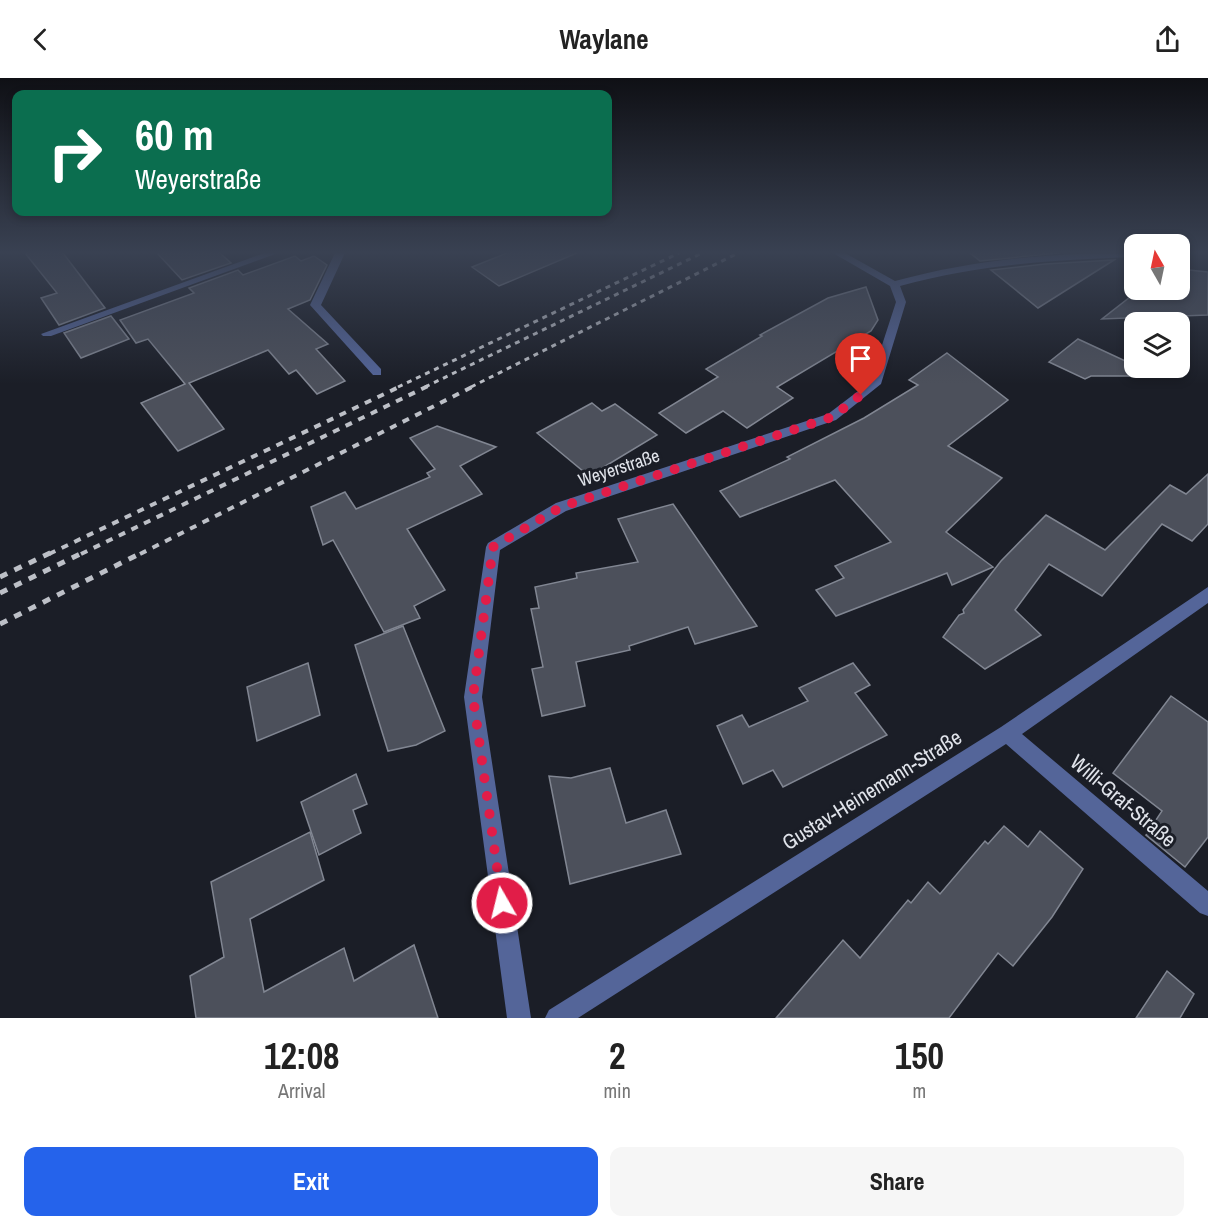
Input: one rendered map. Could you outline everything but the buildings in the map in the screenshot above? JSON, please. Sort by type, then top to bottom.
[{"type":"street","points":[[47,334],[151,297]]},
{"type":"street","points":[[319,297],[315,305],[377,372]]},
{"type":"street","name":"Weyerstraße","points":[[519,1018],[473,697],[493,547],[561,507],[832,417],[875,384],[901,302],[899,297]]},
{"type":"street","name":"Gustav-Heinemann-Straße","points":[[557,1018],[1007,733],[1208,594]]},
{"type":"street","name":"Willi-Graf-Straße","points":[[1007,733],[1208,905]]},
{"type":"railway","points":[[398,387],[587,297]]},
{"type":"railway","points":[[425,387],[611,297]]},
{"type":"railway","points":[[471,387],[651,297]]},
{"type":"railway","points":[[49,554],[401,386]]},
{"type":"railway","points":[[81,554],[428,386]]},
{"type":"railway","points":[[140,554],[474,386]]},
{"type":"railway","points":[[0,577],[52,552]]},
{"type":"railway","points":[[0,593],[84,552]]},
{"type":"railway","points":[[0,624],[143,552]]},
{"type":"route","points":[[502,903],[473,697],[493,547],[561,507],[832,417],[861,395]]}]
